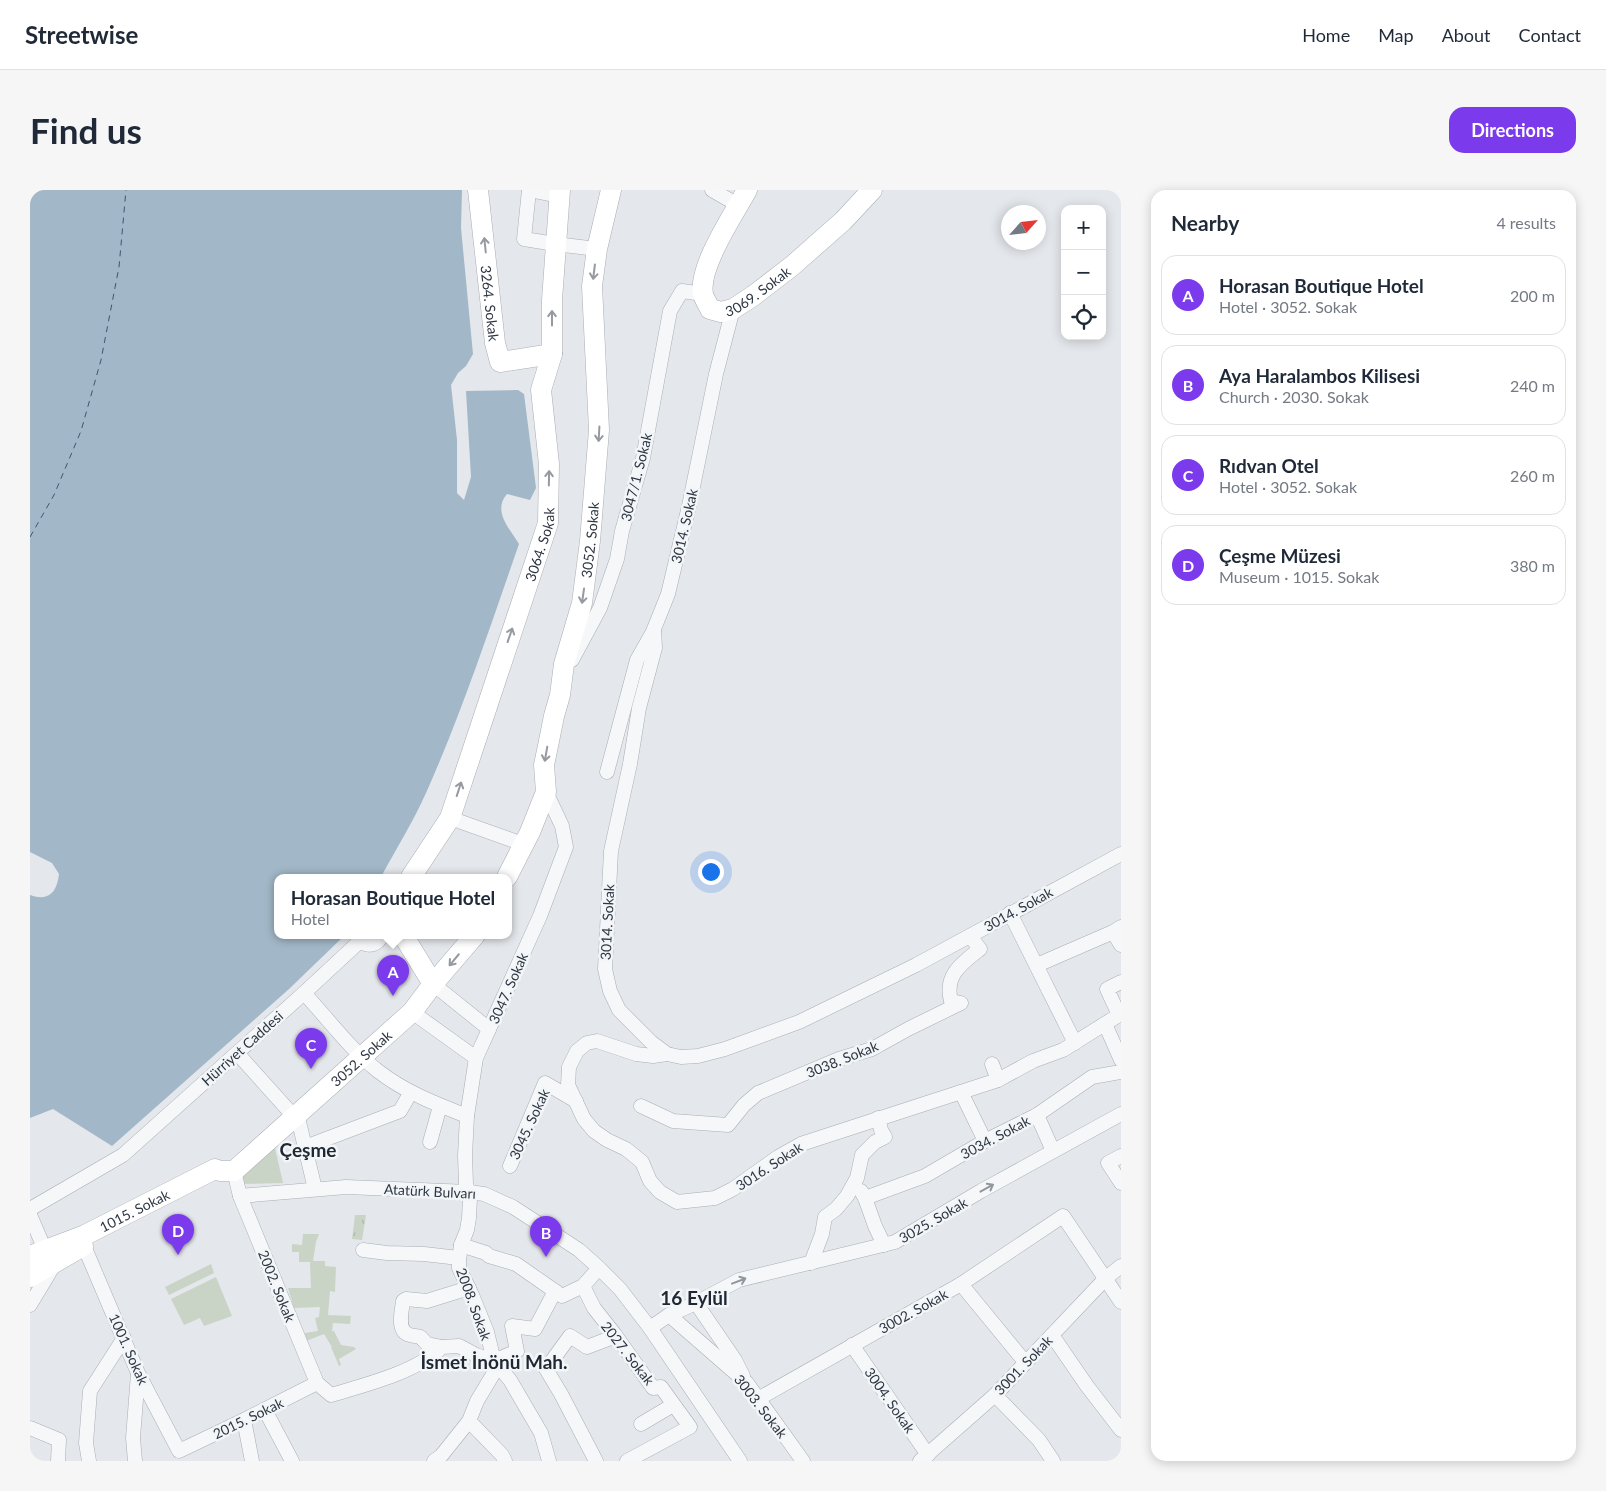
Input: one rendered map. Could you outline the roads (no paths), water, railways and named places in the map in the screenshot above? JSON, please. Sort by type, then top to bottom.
[{"type":"street","name":"3264. Sokak","points":[[478,190],[495,343],[500,362],[552,354]]},
{"type":"street","points":[[559,193],[529,190],[524,239],[597,249]]},
{"type":"street","name":"3052. Sokak","points":[[508,874],[530,832],[546,792],[544,765],[560,695],[564,664],[582,603],[590,541],[599,439],[592,286],[597,249],[611,190]]},
{"type":"street","points":[[712,190],[743,198]]},
{"type":"street","name":"3069. Sokak","points":[[743,198],[718,242],[704,275],[703,294],[710,309],[720,312],[733,309],[792,266],[843,221],[872,190]]},
{"type":"street","name":"3064. Sokak","points":[[413,874],[450,818],[548,522],[550,464],[541,390],[552,354],[552,300],[559,193]]},
{"type":"street","name":"3047/1. Sokak","points":[[562,678],[600,608],[617,559],[622,532],[643,458],[670,312],[682,291],[703,294]]},
{"type":"street","name":"3014. Sokak","points":[[733,309],[716,374],[668,594],[654,629],[655,648],[639,708],[630,764],[611,851],[605,969],[610,991],[619,1010],[651,1042],[667,1054],[681,1057],[698,1056],[725,1049],[799,1022],[916,965],[1121,854]]},
{"type":"street","points":[[607,772],[637,660],[654,629]]},
{"type":"street","name":"3047. Sokak","points":[[469,1192],[466,1184],[465,1156],[467,1116],[476,1058],[540,916],[566,847],[562,826],[546,792]]},
{"type":"street","points":[[450,818],[523,844]]},
{"type":"street","points":[[1010,913],[1075,1043]]},
{"type":"street","points":[[1037,965],[1117,929],[1121,945]]},
{"type":"street","name":"3038. Sokak","points":[[641,1106],[673,1121],[728,1125],[744,1105],[758,1093],[839,1059],[872,1049],[908,1029],[961,1004],[950,1001],[948,992],[955,969],[980,949],[970,936]]},
{"type":"street","name":"Hürriyet Caddesi","points":[[30,1209],[123,1155],[304,993],[358,939]]},
{"type":"street","points":[[360,939],[364,944],[372,945],[379,942],[380,939]]},
{"type":"street","points":[[405,939],[433,984],[490,1029]]},
{"type":"street","name":"3052. Sokak","points":[[227,1171],[295,1118],[361,1056],[412,1012],[470,939]]},
{"type":"street","name":"3016. Sokak","points":[[667,1054],[653,1056],[636,1054],[597,1041],[587,1043],[577,1051],[569,1067],[568,1085],[584,1119],[594,1131],[626,1149],[642,1162],[650,1181],[660,1192],[677,1202],[715,1198],[733,1189],[778,1157],[801,1144],[998,1080],[1033,1061],[1063,1050],[1119,1015],[1107,989],[1121,982]]},
{"type":"street","points":[[304,993],[361,1056],[379,1072],[411,1092],[467,1116]]},
{"type":"street","points":[[412,1012],[476,1058]]},
{"type":"street","points":[[1105,1024],[1121,1060]]},
{"type":"street","points":[[237,1053],[299,1122],[315,1189]]},
{"type":"street","points":[[992,1064],[998,1080]]},
{"type":"street","name":"3034. Sokak","points":[[865,1198],[925,1176],[985,1141],[1037,1115],[1092,1077],[1121,1072]]},
{"type":"street","name":"3045. Sokak","points":[[510,1166],[545,1083],[576,1101]]},
{"type":"street","points":[[305,1147],[400,1111],[411,1092]]},
{"type":"street","points":[[962,1092],[985,1141]]},
{"type":"street","points":[[430,1142],[440,1106]]},
{"type":"street","name":"3025. Sokak","points":[[650,1328],[669,1315],[739,1280],[895,1242],[1121,1114]]},
{"type":"street","points":[[1037,1115],[1054,1151]]},
{"type":"street","points":[[811,1263],[822,1234],[825,1217],[836,1209],[847,1196],[857,1178],[862,1155],[876,1142],[885,1138],[878,1118]]},
{"type":"street","points":[[1121,1156],[1108,1163],[1121,1183]]},
{"type":"street","name":"1015. Sokak","points":[[39,1261],[85,1235],[215,1169],[227,1171]]},
{"type":"street","name":"2002. Sokak","points":[[227,1171],[240,1196],[317,1383],[331,1395],[403,1372],[437,1352],[442,1347]]},
{"type":"street","name":"1015. Sokak","points":[[39,1261],[84,1246],[227,1171]]},
{"type":"street","points":[[855,1182],[865,1198],[884,1245]]},
{"type":"street","name":"Atatürk Bulvarı","points":[[240,1196],[346,1186],[469,1192],[484,1194],[513,1207],[579,1250],[620,1289],[650,1328],[740,1461]]},
{"type":"street","points":[[460,1251],[469,1218],[469,1192]]},
{"type":"street","points":[[30,1214],[39,1261],[30,1305]]},
{"type":"street","name":"3002. Sokak","points":[[758,1399],[961,1284],[1063,1216],[1106,1278]]},
{"type":"street","name":"1001. Sokak","points":[[84,1246],[138,1373],[179,1451]]},
{"type":"street","points":[[363,1250],[424,1254],[460,1251],[486,1252],[489,1256],[516,1264],[562,1296],[583,1286],[599,1268]]},
{"type":"street","name":"2008. Sokak","points":[[460,1251],[459,1268],[487,1332],[496,1364],[510,1380],[541,1433],[549,1461]]},
{"type":"street","name":"3001. Sokak","points":[[924,1458],[995,1395],[1106,1278],[1121,1266]]},
{"type":"street","points":[[1106,1278],[1121,1302]]},
{"type":"street","points":[[961,1284],[1025,1362]]},
{"type":"street","name":"2027. Sokak","points":[[583,1286],[594,1308],[653,1388],[661,1387],[690,1427],[627,1461]]},
{"type":"street","points":[[469,1288],[427,1301],[406,1299],[403,1301],[400,1325],[404,1332],[410,1335],[421,1336],[427,1344],[442,1347],[459,1346],[496,1364]]},
{"type":"street","points":[[434,1461],[441,1456],[469,1421],[496,1364],[517,1351],[512,1326],[536,1329],[554,1291]]},
{"type":"street","points":[[696,1303],[735,1360],[746,1383]]},
{"type":"street","name":"3003. Sokak","points":[[669,1315],[746,1383],[803,1461]]},
{"type":"street","points":[[1052,1335],[1087,1386],[1121,1430]]},
{"type":"street","points":[[596,1461],[546,1369],[570,1336],[587,1347],[616,1336]]},
{"type":"street","points":[[89,1461],[86,1443],[90,1391],[124,1338]]},
{"type":"street","name":"3004. Sokak","points":[[852,1345],[924,1458]]},
{"type":"street","points":[[135,1461],[133,1438],[138,1373]]},
{"type":"street","name":"2015. Sokak","points":[[179,1451],[266,1410],[317,1383]]},
{"type":"street","points":[[995,1395],[1039,1440],[1053,1461]]},
{"type":"street","points":[[641,1424],[674,1405]]},
{"type":"street","points":[[266,1410],[292,1461]]},
{"type":"street","points":[[244,1420],[252,1461]]},
{"type":"street","points":[[469,1421],[502,1454],[505,1461]]},
{"type":"street","points":[[30,1428],[59,1440],[58,1461]]},
{"type":"water","points":[[30,190],[462,190],[461,228],[473,354],[451,385],[457,440],[457,493],[464,500],[471,477],[466,391],[518,390],[524,394],[536,488],[530,500],[507,494],[503,500],[501,507],[504,520],[519,544],[452,732],[416,814],[383,874],[274,874],[274,939],[341,939],[289,989],[112,1146],[53,1109],[30,1118],[30,895],[42,897],[51,894],[56,886],[59,874],[52,863],[30,852]]},
{"type":"place","name":"Horasan Boutique Hotel","points":[[393,996]]},
{"type":"place","name":"Rıdvan Otel","points":[[311,1069]]},
{"type":"place","name":"Çeşme Müzesi","points":[[178,1255]]},
{"type":"place","name":"Aya Haralambos Kilisesi","points":[[546,1257]]},
{"type":"district","name":"Çeşme","points":[[308,1149]]},
{"type":"district","name":"16 Eylül","points":[[694,1297]]},
{"type":"district","name":"İsmet İnönü Mah.","points":[[494,1361]]}]
